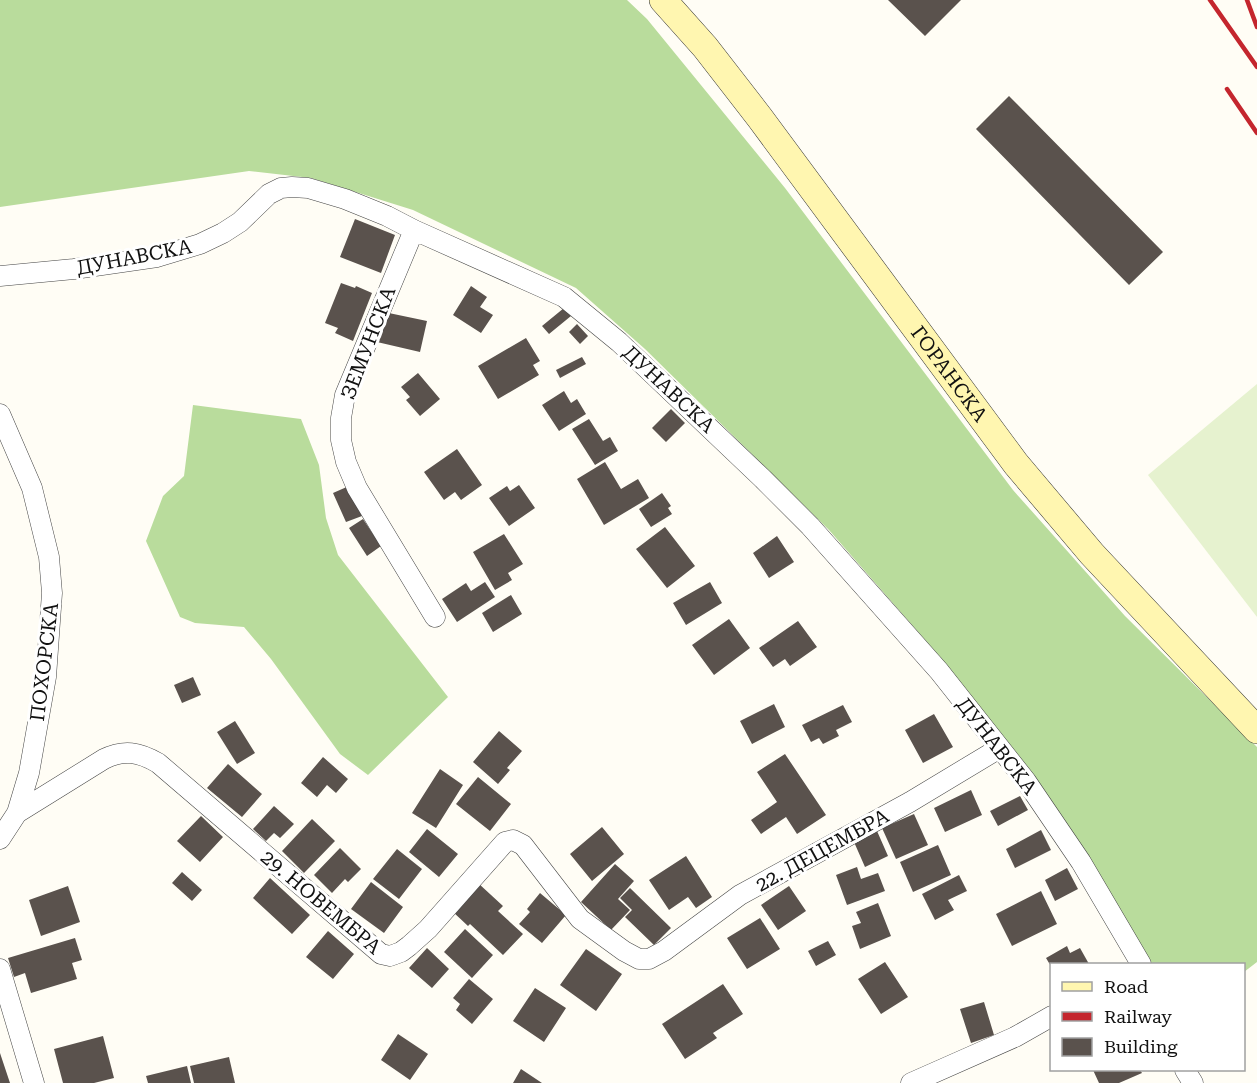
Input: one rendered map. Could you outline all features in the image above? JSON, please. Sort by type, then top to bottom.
[{"type":"main road","name":"ГОРАНСКА","points":[[663,0],[705,47],[760,118],[1016,464],[1078,538],[1257,730]]},
{"type":"street","name":"ДУНАВСКА","points":[[0,276],[157,257],[200,244],[223,233],[240,222],[260,202],[281,188],[308,188],[345,199],[387,216],[564,297],[619,342],[810,526],[939,671],[1026,781],[1081,862],[1137,963]]},
{"type":"street","name":"ЗЕМУНСКА","points":[[414,230],[345,395],[341,418],[341,440],[346,462],[357,488],[435,617]]},
{"type":"street","name":"ПОХОРСКА","points":[[0,414],[32,488],[49,557],[52,593],[46,677],[29,773],[17,813],[0,839]]},
{"type":"street","name":"22. ДЕЦЕМБРА","points":[[649,959],[664,951],[740,895],[910,802],[999,749]]},
{"type":"street","name":"29. НОВЕМБРА","points":[[17,813],[116,753],[130,752],[143,755],[158,763],[381,954],[390,956],[409,946],[435,921],[505,842],[513,840],[523,845],[580,919],[624,951],[639,959],[649,959]]},
{"type":"street","points":[[0,969],[34,1083]]},
{"type":"street","points":[[911,1083],[1015,1037],[1050,1017]]},
{"type":"green space","points":[[0,0],[627,0],[647,19],[785,188],[1013,490],[1125,616],[1257,747],[1257,962],[1245,971],[1245,963],[1150,963],[1094,867],[1032,773],[939,656],[829,530],[645,349],[576,288],[413,210],[311,178],[249,171],[0,207]]},
{"type":"green space","points":[[1257,384],[1257,617],[1148,475]]},
{"type":"green space","points":[[193,405],[301,419],[319,465],[326,518],[338,555],[448,697],[368,775],[340,754],[271,659],[244,627],[195,623],[180,617],[146,541],[163,496],[184,476]]},
{"type":"building","points":[[888,0],[961,0],[925,36]]},
{"type":"building","points":[[1009,96],[1163,252],[1129,285],[976,129]]},
{"type":"building","points":[[355,219],[395,235],[381,273],[340,257]]},
{"type":"building","points":[[341,283],[372,293],[353,341],[335,333],[338,328],[325,323]]},
{"type":"building","points":[[471,286],[487,297],[480,307],[493,315],[481,333],[453,315]]},
{"type":"building","points":[[564,308],[571,316],[549,334],[542,326]]},
{"type":"building","points":[[384,312],[427,321],[420,352],[377,342]]},
{"type":"building","points":[[577,324],[588,336],[580,344],[569,332]]},
{"type":"building","points":[[526,338],[540,361],[533,365],[539,375],[498,399],[478,366]]},
{"type":"building","points":[[582,357],[586,364],[560,378],[556,370]]},
{"type":"building","points":[[418,373],[440,399],[420,416],[406,400],[410,397],[401,387]]},
{"type":"building","points":[[564,391],[571,403],[577,399],[586,414],[559,431],[542,405]]},
{"type":"building","points":[[671,409],[685,423],[666,442],[652,428]]},
{"type":"building","points":[[589,419],[603,441],[610,437],[618,451],[595,465],[572,429]]},
{"type":"building","points":[[457,449],[482,485],[461,500],[455,492],[444,500],[424,472]]},
{"type":"building","points":[[605,462],[621,489],[638,479],[649,498],[604,525],[577,479]]},
{"type":"building","points":[[519,485],[535,508],[509,526],[489,498],[507,486],[510,491]]},
{"type":"building","points":[[349,486],[362,516],[346,522],[333,493]]},
{"type":"building","points":[[662,493],[671,506],[668,508],[672,514],[651,527],[639,509]]},
{"type":"building","points":[[363,519],[381,546],[367,556],[349,528]]},
{"type":"building","points":[[665,527],[695,566],[667,588],[636,549]]},
{"type":"building","points":[[504,534],[523,564],[508,573],[512,580],[495,590],[473,552]]},
{"type":"building","points":[[777,536],[794,562],[769,578],[753,553]]},
{"type":"building","points":[[485,582],[495,597],[457,622],[442,599],[466,583],[471,591]]},
{"type":"building","points":[[710,582],[722,603],[686,625],[673,603]]},
{"type":"building","points":[[511,595],[522,614],[493,632],[482,613]]},
{"type":"building","points":[[729,619],[750,648],[714,675],[692,645]]},
{"type":"building","points":[[798,621],[817,647],[790,666],[785,659],[773,667],[759,648]]},
{"type":"building","points":[[193,677],[201,695],[182,703],[174,685]]},
{"type":"building","points":[[774,704],[785,727],[752,744],[740,721]]},
{"type":"building","points":[[843,705],[852,722],[836,730],[839,736],[823,744],[819,738],[811,742],[802,725]]},
{"type":"building","points":[[934,714],[953,747],[923,763],[905,730]]},
{"type":"building","points":[[235,721],[255,753],[237,764],[217,732]]},
{"type":"building","points":[[499,731],[522,751],[507,768],[510,770],[498,784],[473,762]]},
{"type":"building","points":[[785,754],[826,815],[797,834],[786,817],[761,834],[751,820],[777,802],[757,772]]},
{"type":"building","points":[[323,757],[348,779],[336,793],[327,785],[317,797],[301,783]]},
{"type":"building","points":[[228,764],[262,794],[242,817],[207,788]]},
{"type":"building","points":[[440,769],[463,785],[436,828],[412,813]]},
{"type":"building","points":[[478,777],[511,804],[490,831],[456,804]]},
{"type":"building","points":[[971,790],[982,815],[945,832],[934,808]]},
{"type":"building","points":[[1020,796],[1028,810],[998,826],[990,811]]},
{"type":"building","points":[[274,806],[294,824],[280,838],[274,833],[266,841],[253,829]]},
{"type":"building","points":[[914,814],[928,845],[896,859],[882,828]]},
{"type":"building","points":[[201,816],[223,837],[200,862],[177,841]]},
{"type":"building","points":[[312,819],[335,841],[304,873],[282,851]]},
{"type":"building","points":[[602,827],[624,854],[592,881],[570,854]]},
{"type":"building","points":[[427,829],[458,854],[439,877],[409,852]]},
{"type":"building","points":[[1041,830],[1051,850],[1015,868],[1006,849]]},
{"type":"building","points":[[877,831],[888,856],[865,867],[854,842]]},
{"type":"building","points":[[938,845],[951,875],[913,892],[900,862]]},
{"type":"building","points":[[340,848],[361,869],[348,882],[345,879],[332,893],[314,875]]},
{"type":"building","points":[[397,849],[422,869],[399,899],[373,879]]},
{"type":"building","points":[[686,856],[712,897],[696,908],[688,897],[669,910],[649,880]]},
{"type":"building","points":[[615,864],[634,881],[618,899],[630,910],[611,930],[581,902]]},
{"type":"building","points":[[857,867],[861,879],[878,873],[885,891],[847,905],[836,875]]},
{"type":"building","points":[[1067,868],[1078,889],[1055,901],[1045,880]]},
{"type":"building","points":[[182,872],[202,890],[192,901],[172,883]]},
{"type":"building","points":[[959,875],[967,891],[948,900],[954,910],[935,920],[922,894]]},
{"type":"building","points":[[270,878],[310,915],[292,934],[253,898]]},
{"type":"building","points":[[371,882],[403,907],[384,933],[351,909]]},
{"type":"building","points":[[478,883],[503,906],[498,911],[523,934],[503,955],[470,924],[468,926],[452,911]]},
{"type":"building","points":[[68,886],[80,922],[41,936],[29,900]]},
{"type":"building","points":[[789,886],[806,911],[778,930],[761,905]]},
{"type":"building","points":[[630,888],[671,928],[654,945],[625,917],[632,910],[620,898]]},
{"type":"building","points":[[1041,891],[1057,924],[1012,946],[996,914]]},
{"type":"building","points":[[540,893],[566,915],[542,943],[519,924],[530,912],[527,909]]},
{"type":"building","points":[[878,903],[891,936],[860,949],[852,926],[861,923],[856,912]]},
{"type":"building","points":[[760,918],[780,949],[747,969],[727,938]]},
{"type":"building","points":[[465,929],[493,955],[472,978],[444,952]]},
{"type":"building","points":[[328,931],[354,954],[333,979],[306,957]]},
{"type":"building","points":[[75,938],[82,960],[72,963],[77,979],[31,993],[25,973],[14,977],[8,958]]},
{"type":"building","points":[[828,941],[836,955],[816,966],[808,951]]},
{"type":"building","points":[[1067,946],[1070,953],[1080,948],[1088,963],[1050,965],[1046,958]]},
{"type":"building","points":[[427,948],[449,969],[432,988],[409,968]]},
{"type":"building","points":[[586,949],[622,974],[596,1011],[560,985]]},
{"type":"building","points":[[885,962],[908,997],[881,1014],[858,979]]},
{"type":"building","points":[[469,979],[493,999],[472,1024],[456,1010],[460,1004],[453,998]]},
{"type":"building","points":[[723,984],[743,1014],[713,1033],[717,1038],[685,1059],[662,1024]]},
{"type":"building","points":[[535,988],[566,1008],[544,1042],[513,1021]]},
{"type":"building","points":[[984,1002],[994,1035],[971,1043],[960,1009]]},
{"type":"building","points":[[398,1034],[428,1054],[410,1080],[381,1060]]},
{"type":"building","points":[[103,1036],[114,1078],[94,1083],[63,1083],[54,1049]]},
{"type":"building","points":[[0,1053],[10,1083],[0,1083]]},
{"type":"building","points":[[229,1057],[235,1083],[194,1083],[190,1066]]},
{"type":"building","points":[[187,1066],[191,1083],[148,1083],[146,1076]]},
{"type":"building","points":[[521,1069],[542,1083],[513,1083]]},
{"type":"building","points":[[1093,1071],[1141,1071],[1142,1073],[1119,1083],[1099,1083]]},
{"type":"railway","points":[[1210,0],[1257,67]]},
{"type":"railway","points":[[1247,0],[1257,27]]},
{"type":"railway","points":[[1227,89],[1257,133]]}]
